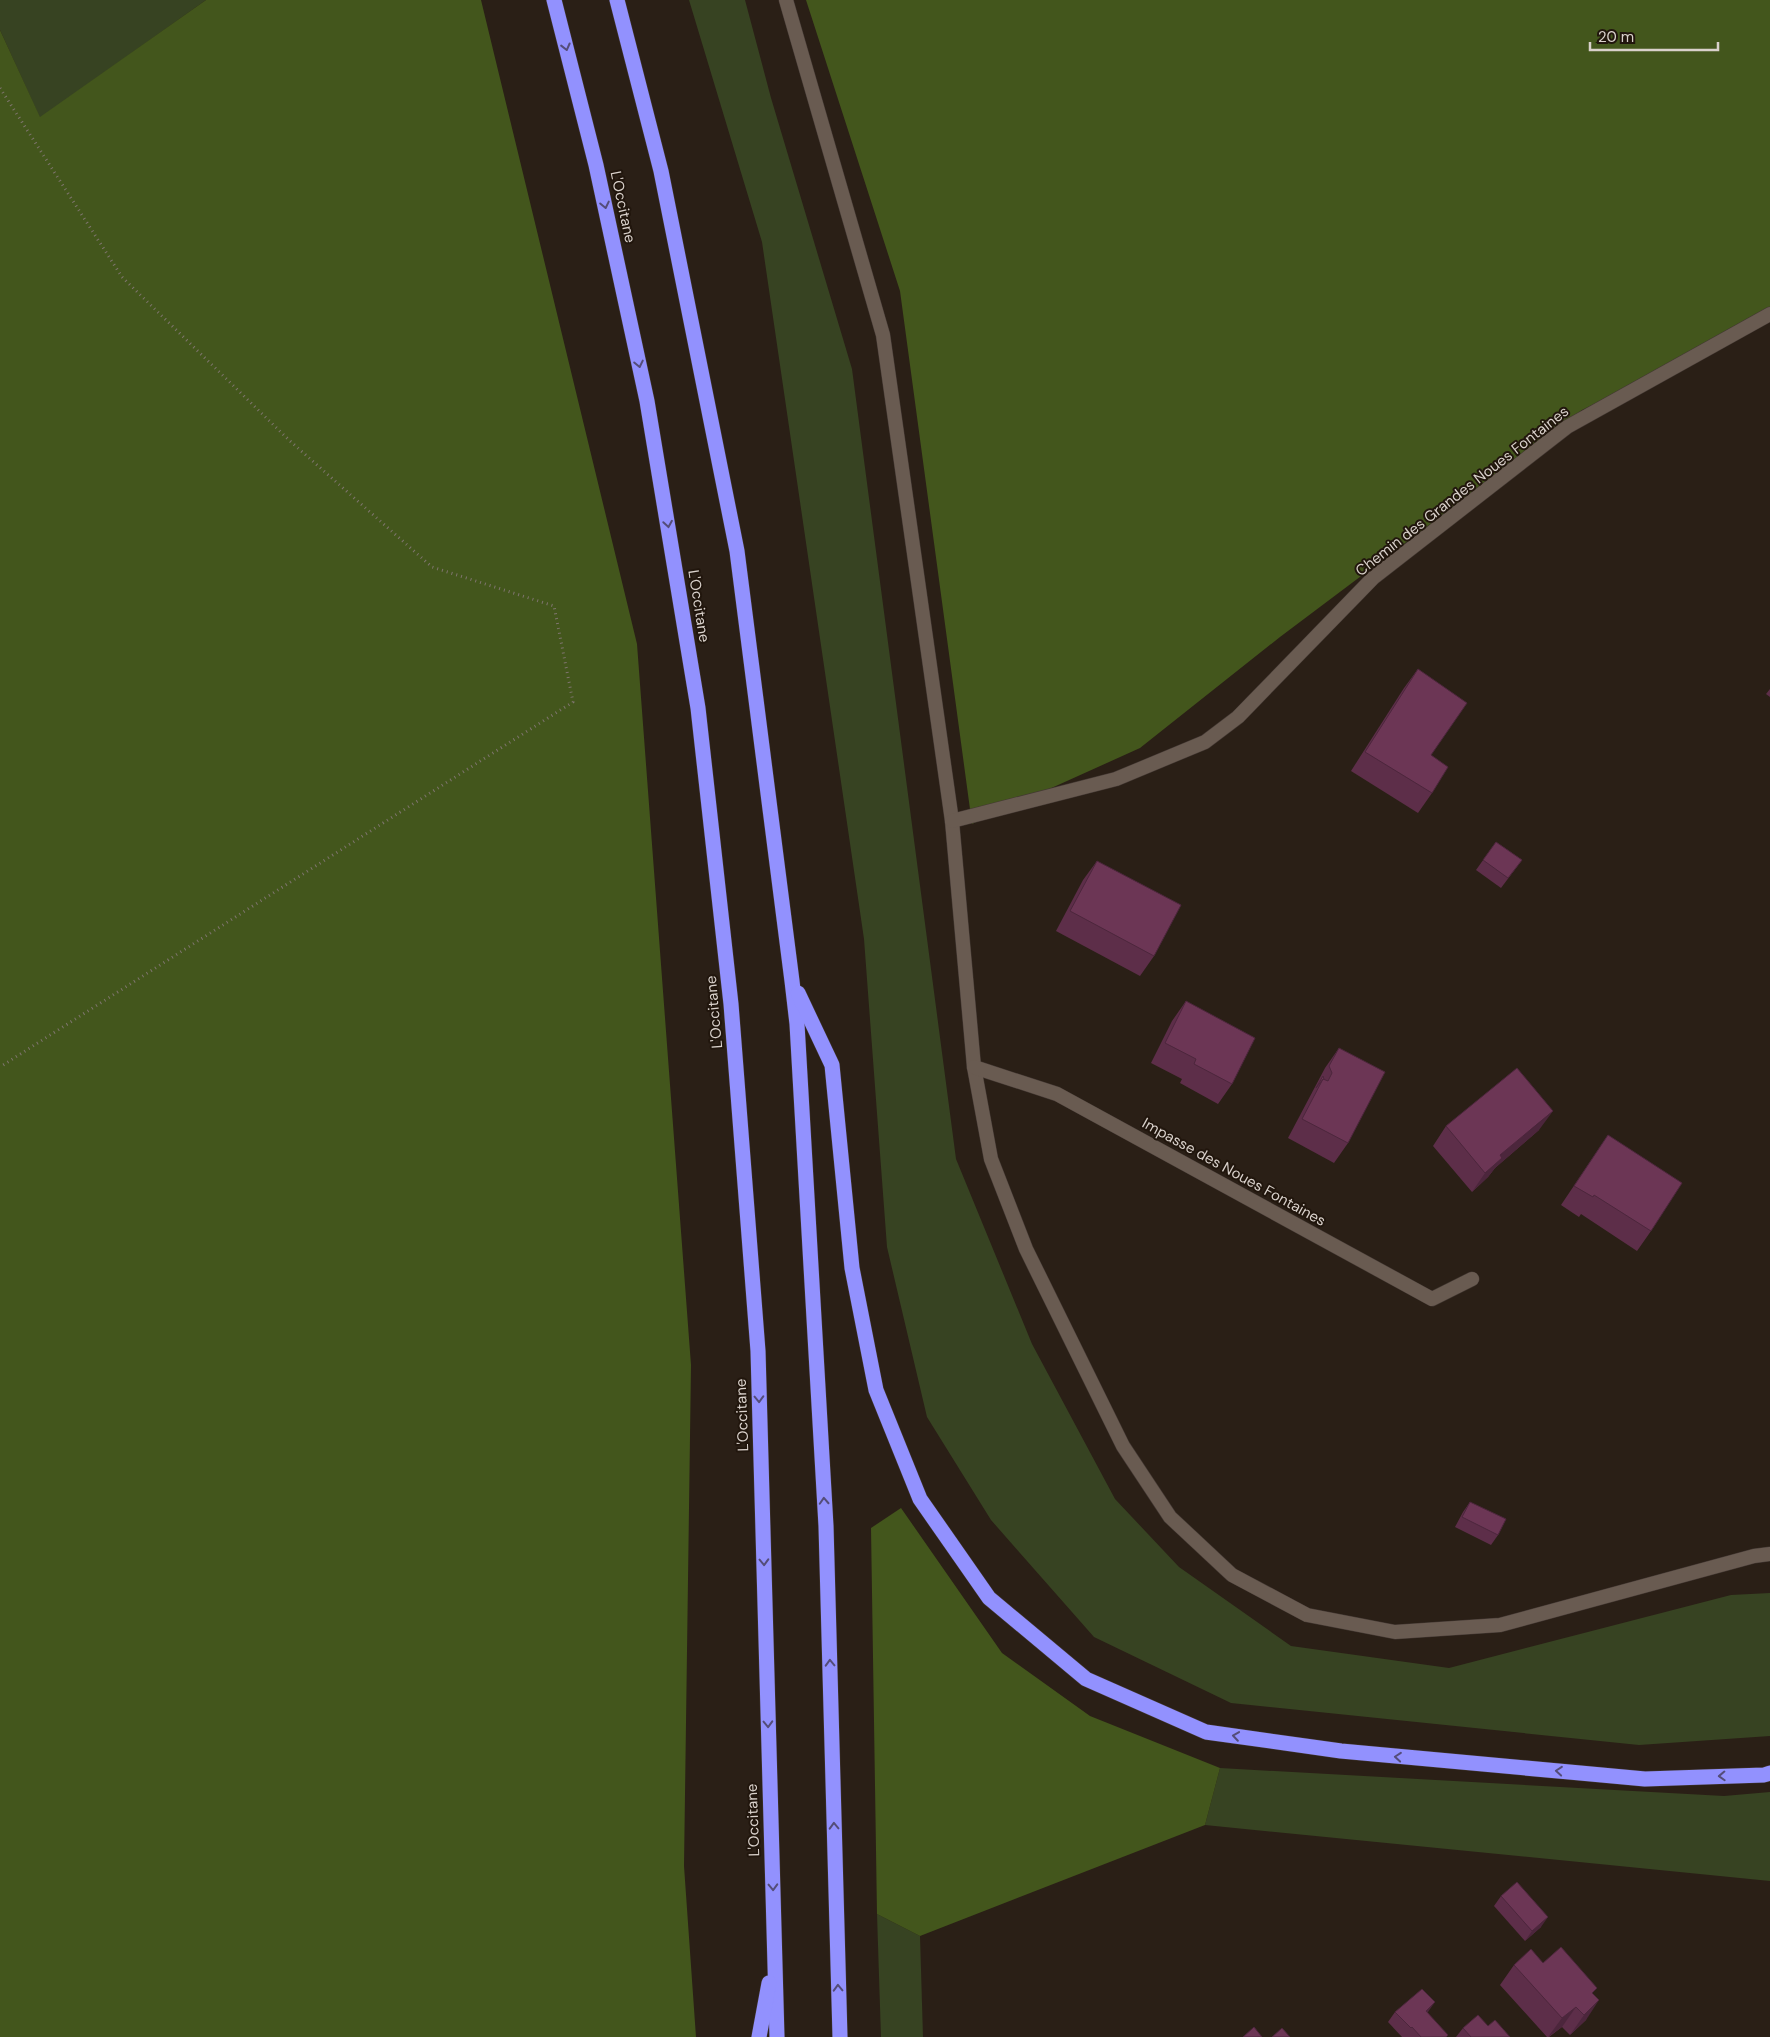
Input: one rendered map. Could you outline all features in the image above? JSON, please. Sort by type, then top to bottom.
[{"type":"highway","name":"L'Occitane","points":[[554,0],[596,165],[647,401],[698,708],[731,1004],[758,1350],[777,2037]]},
{"type":"highway","points":[[617,0],[661,172],[737,551],[798,1033],[826,1526],[840,2037]]},
{"type":"highway","points":[[792,981],[832,1065],[852,1268],[876,1390],[920,1499],[990,1598],[1086,1679],[1206,1732],[1341,1751],[1645,1779],[1770,1773]]},
{"type":"highway","points":[[759,2037],[775,1954]]},
{"type":"street","points":[[786,0],[883,335],[952,821],[974,1067],[991,1159],[1023,1240],[1123,1446],[1170,1516],[1232,1574],[1307,1615],[1395,1632],[1500,1624],[1754,1556],[1770,1554]]},
{"type":"street","name":"Chemin des Grandes Noues Fontaines","points":[[952,821],[1116,779],[1205,742],[1238,717],[1373,578],[1567,427],[1770,314]]},
{"type":"street","name":"Impasse des Noues Fontaines","points":[[974,1067],[1057,1094],[1432,1298],[1472,1280]]},
{"type":"path","points":[[0,88],[122,277],[290,441],[432,567],[554,606],[572,702],[0,1067]]},
{"type":"green space","points":[[0,0],[206,0],[40,118],[0,30]]},
{"type":"green space","points":[[206,0],[481,0],[637,644],[691,1365],[684,1866],[696,2037],[0,2037],[0,30],[40,117]]},
{"type":"green space","points":[[689,0],[745,0],[771,98],[852,369],[956,1159],[1032,1344],[1115,1499],[1179,1567],[1291,1646],[1449,1668],[1731,1595],[1770,1593],[1770,1736],[1639,1745],[1231,1703],[1094,1637],[991,1520],[927,1417],[887,1247],[864,939],[762,242]]},
{"type":"green space","points":[[806,0],[1770,0],[1770,321],[1582,410],[1280,637],[1140,748],[972,824],[900,291]]},
{"type":"green space","points":[[901,1508],[1002,1653],[1090,1716],[1220,1768],[1205,1825],[920,1936],[877,1914],[871,1528]]},
{"type":"green space","points":[[1220,1768],[1724,1796],[1770,1792],[1770,1881],[1205,1825]]},
{"type":"green space","points":[[877,1914],[920,1936],[923,2037],[881,2037]]},
{"type":"building","points":[[1418,669],[1467,703],[1431,755],[1448,767],[1432,793],[1365,752]]},
{"type":"building","points":[[1496,842],[1522,860],[1508,878],[1483,860]]},
{"type":"building","points":[[1097,861],[1181,905],[1154,956],[1070,911]]},
{"type":"building","points":[[1186,1001],[1255,1038],[1232,1084],[1194,1064],[1196,1059],[1165,1043]]},
{"type":"building","points":[[1339,1048],[1385,1072],[1348,1143],[1302,1119],[1323,1079],[1328,1081],[1332,1073],[1329,1066]]},
{"type":"building","points":[[1517,1068],[1553,1111],[1500,1155],[1502,1158],[1485,1173],[1446,1126]]},
{"type":"building","points":[[1608,1135],[1682,1183],[1651,1231],[1594,1195],[1593,1197],[1574,1186]]},
{"type":"building","points":[[1470,1502],[1506,1519],[1498,1535],[1462,1517]]},
{"type":"building","points":[[1517,1882],[1548,1917],[1532,1931],[1501,1896]]},
{"type":"building","points":[[1561,1947],[1597,1988],[1592,1993],[1599,2000],[1584,2015],[1576,2007],[1562,2018],[1514,1965],[1531,1949],[1543,1963]]},
{"type":"building","points":[[1422,1989],[1435,2002],[1426,2011],[1448,2035],[1446,2037],[1421,2037],[1395,2012]]},
{"type":"building","points":[[1478,2015],[1488,2026],[1495,2020],[1510,2037],[1471,2037],[1463,2028]]},
{"type":"building","points":[[1254,2027],[1262,2037],[1243,2037]]},
{"type":"building","points":[[1282,2028],[1290,2037],[1272,2037]]}]
